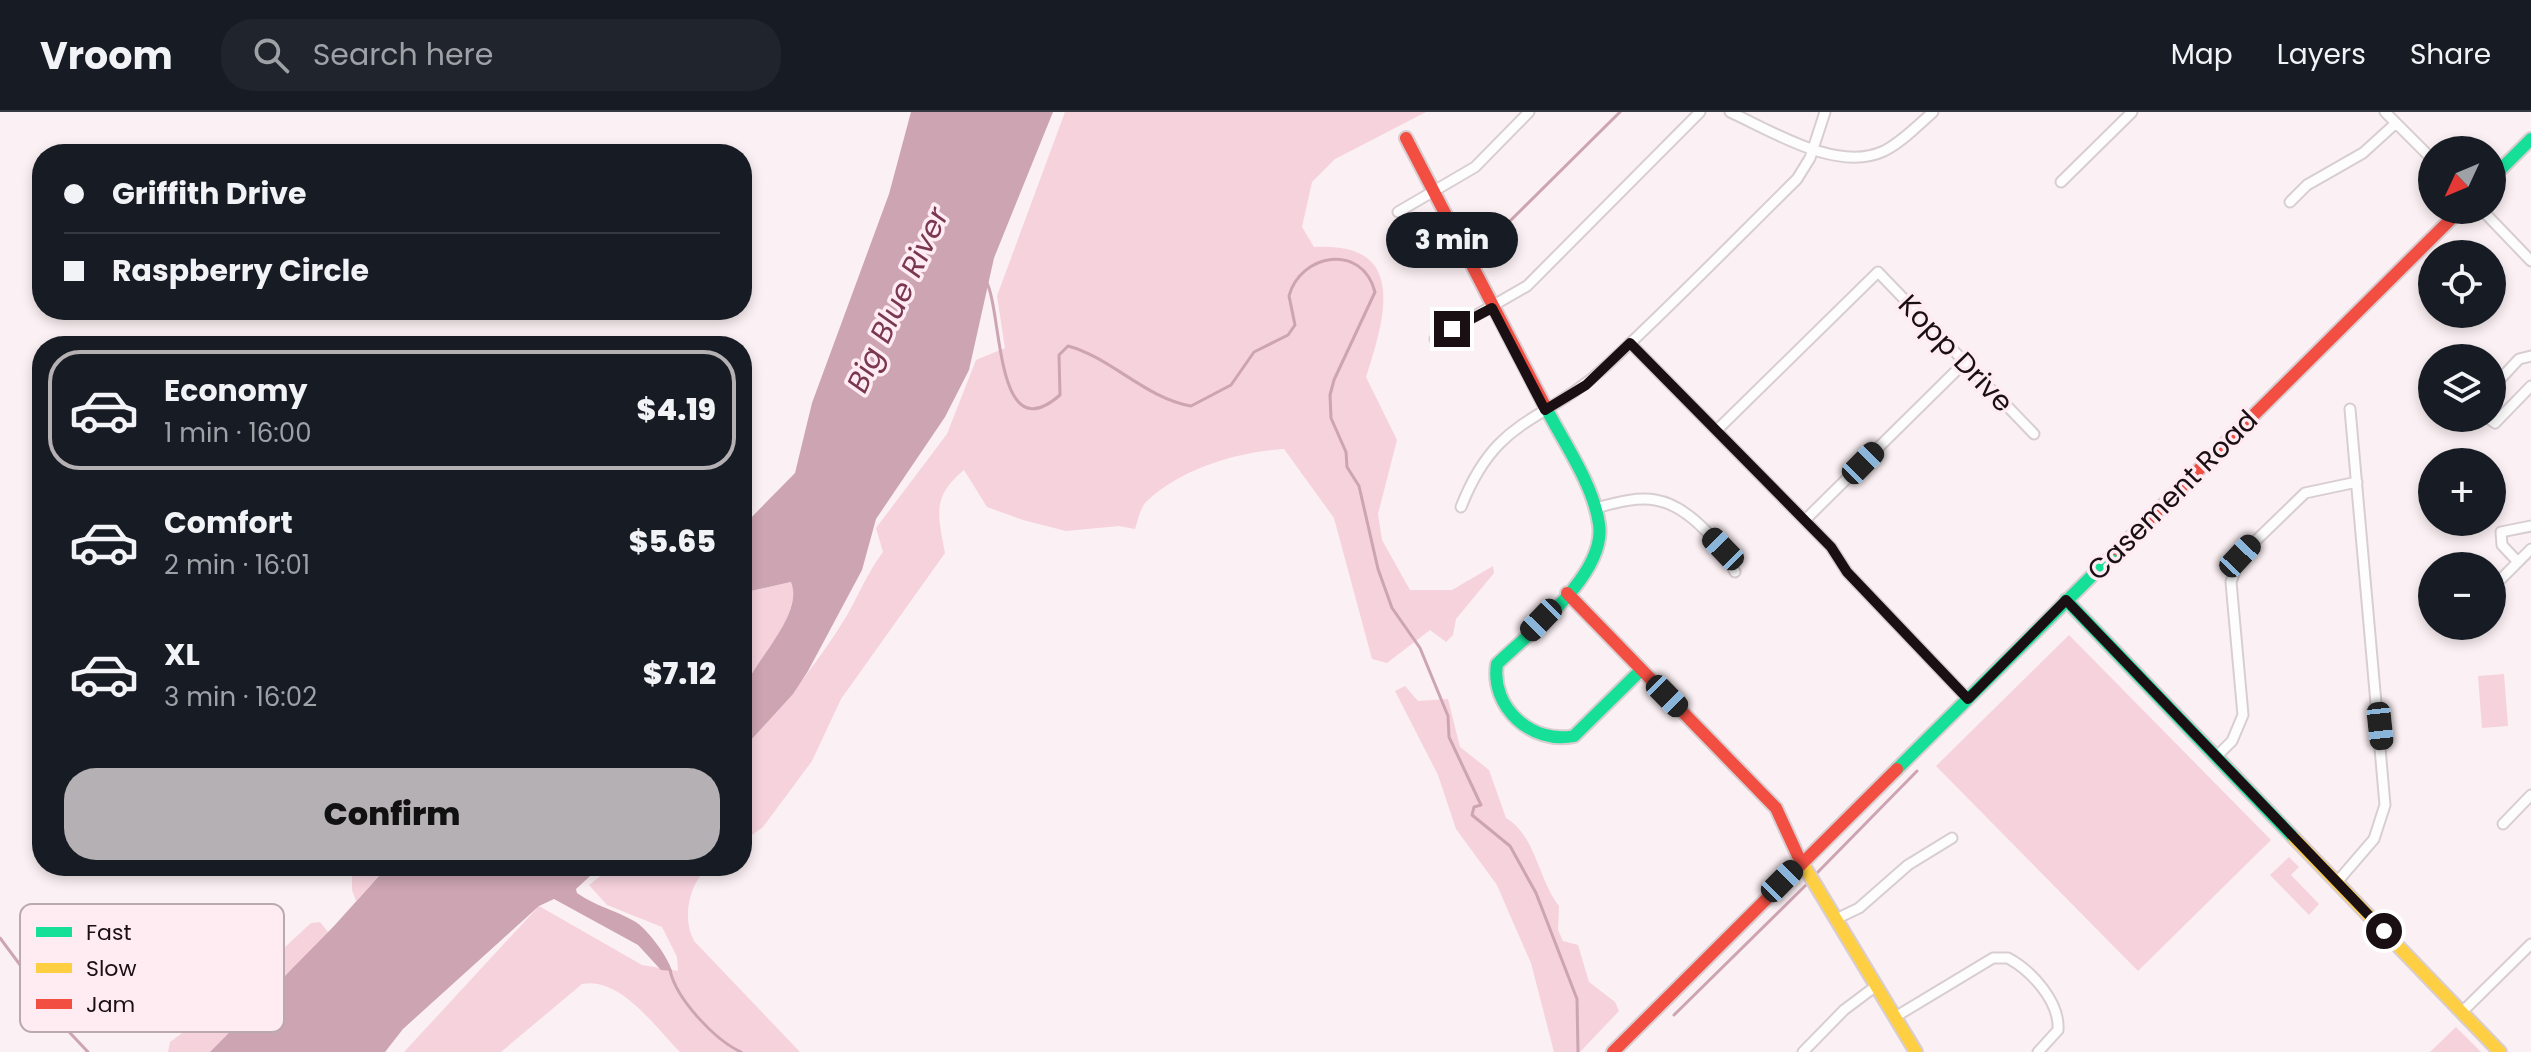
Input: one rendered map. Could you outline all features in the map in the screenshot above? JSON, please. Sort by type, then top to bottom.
[{"type":"street","points":[[1398,212],[1475,167],[1529,112]]},
{"type":"street","points":[[1435,339],[1527,286],[1700,112]]},
{"type":"street","points":[[1730,112],[1813,148],[1858,158],[1880,153],[1933,112]]},
{"type":"street","points":[[1461,507],[1472,477],[1498,442],[1525,419],[1586,385],[1797,179],[1813,148],[1825,112]]},
{"type":"street","points":[[2061,182],[2132,112]]},
{"type":"street","points":[[2385,112],[2418,145]]},
{"type":"street","points":[[2290,202],[2307,185],[2363,153],[2396,123]]},
{"type":"street","points":[[1406,138],[1596,508],[1600,537],[1598,549],[1587,570],[1567,593],[1497,664],[1493,680],[1498,697],[1533,733],[1552,741],[1563,741],[1574,736],[1641,670]]},
{"type":"street","points":[[2506,164],[2531,139]]},
{"type":"street","name":"Casement Road","points":[[1613,1052],[2446,224]]},
{"type":"street","points":[[2495,224],[2531,261]]},
{"type":"street","name":"Kopp Drive","points":[[1717,430],[1878,272],[2034,434]]},
{"type":"street","points":[[1630,343],[1831,547],[1847,572],[1968,699]]},
{"type":"street","points":[[2506,373],[2519,359],[2531,356]]},
{"type":"street","points":[[1805,520],[1965,362]]},
{"type":"street","points":[[2506,412],[2531,386]]},
{"type":"street","points":[[2337,882],[2374,839],[2385,805],[2350,409]]},
{"type":"street","points":[[2216,757],[2232,741],[2243,715],[2231,582],[2240,556],[2305,493],[2357,482]]},
{"type":"street","points":[[1596,508],[1650,498],[1675,505],[1726,552],[1735,572]]},
{"type":"street","points":[[2518,562],[2499,538],[2501,532],[2531,526]]},
{"type":"street","points":[[2506,574],[2531,549]]},
{"type":"street","points":[[1567,593],[1771,801],[1801,862],[1916,1052]]},
{"type":"street","points":[[2066,600],[2500,1052]]},
{"type":"street","points":[[2503,824],[2531,795]]},
{"type":"street","points":[[1836,919],[1859,908],[1908,865],[1952,838]]},
{"type":"street","points":[[2462,1012],[2531,944]]},
{"type":"street","points":[[1895,1017],[1993,958],[2004,957],[2017,962],[2056,1006],[2058,1030],[2038,1052]]},
{"type":"street","points":[[1803,1052],[1844,1010],[1876,986]]},
{"type":"shaded area","points":[[1065,112],[1426,112],[1335,159],[1312,182],[1302,227],[1314,247],[1344,248],[1365,256],[1377,270],[1383,288],[1379,331],[1366,377],[1397,440],[1378,514],[1382,540],[1410,590],[1452,590],[1493,566],[1494,573],[1456,619],[1453,635],[1446,642],[1430,630],[1387,663],[1372,659],[1334,518],[1284,449],[1230,458],[1177,479],[1145,504],[1135,529],[1119,526],[1066,531],[1023,520],[987,507],[964,470],[953,480],[942,498],[939,517],[945,553],[841,699],[812,761],[763,827],[752,835],[752,739],[797,686],[846,617],[883,552],[876,528],[947,434],[976,360],[1005,348],[997,296]]},
{"type":"shaded area","points":[[792,582],[793,594],[785,624],[752,678],[752,591]]},
{"type":"shaded area","points":[[2069,635],[2271,840],[2138,971],[1936,766]]},
{"type":"shaded area","points":[[2504,674],[2508,726],[2482,728],[2478,676]]},
{"type":"shaded area","points":[[1405,686],[1418,701],[1448,699],[1460,747],[1489,770],[1506,818],[1524,836],[1559,906],[1558,930],[1563,941],[1578,945],[1589,982],[1615,1002],[1619,1011],[1580,1052],[1554,1052],[1531,963],[1497,885],[1456,829],[1438,775],[1395,691]]},
{"type":"shaded area","points":[[2289,857],[2299,867],[2291,875],[2319,904],[2309,915],[2270,875]]},
{"type":"shaded area","points":[[352,876],[379,876],[356,901]]},
{"type":"shaded area","points":[[600,876],[701,876],[689,902],[688,922],[694,941],[800,1052],[680,1052],[623,996],[610,988],[582,984],[501,1052],[404,1052],[539,906],[642,965],[678,971],[677,957],[662,927],[607,905],[589,885]]},
{"type":"shaded area","points":[[320,922],[328,932],[284,977],[284,948],[311,923]]},
{"type":"shaded area","points":[[2456,1027],[2481,1052],[2430,1052]]},
{"type":"shaded area","points":[[184,1032],[230,1032],[210,1052],[168,1052],[170,1042]]},
{"type":"water","name":"Big Blue River","points":[[911,112],[1053,112],[994,258],[969,370],[945,417],[876,519],[862,570],[808,671],[793,694],[752,739],[752,674],[784,624],[793,595],[791,582],[752,591],[752,517],[795,473],[812,403],[889,194]]},
{"type":"water","points":[[379,876],[590,876],[576,889],[577,893],[639,925],[656,943],[672,971],[661,970],[638,945],[554,899],[539,906],[403,1029],[385,1052],[210,1052],[230,1032],[284,1032],[284,977]]},
{"type":"waterway","points":[[1468,246],[1510,221],[1620,112]]},
{"type":"waterway","points":[[986,281],[1012,392],[1023,406],[1039,408],[1060,395],[1059,355],[1068,346],[1099,359],[1159,395],[1191,406],[1231,385],[1254,352],[1288,335],[1295,325],[1289,296],[1295,282],[1305,271],[1318,263],[1345,260],[1358,266],[1368,276],[1375,292],[1334,380],[1330,395],[1331,418],[1346,452],[1347,467],[1359,486],[1378,569],[1392,608],[1420,648],[1448,716],[1449,737],[1481,805],[1474,807],[1472,815],[1510,846],[1536,893],[1577,999],[1578,1052]]},
{"type":"waterway","points":[[1817,873],[1917,771]]},
{"type":"waterway","points":[[1674,1015],[1806,885]]},
{"type":"waterway","points":[[0,938],[20,965]]},
{"type":"waterway","points":[[670,970],[688,1006],[720,1038],[741,1052]]},
{"type":"waterway","points":[[69,1032],[88,1052]]},
{"type":"traffic: fast","points":[[2506,164],[2531,139]]},
{"type":"traffic: fast","points":[[1545,406],[1591,493],[1599,524],[1598,543],[1579,582],[1546,619],[1497,664],[1500,695],[1517,720],[1529,729],[1543,735],[1574,736],[1641,670]]},
{"type":"traffic: fast","points":[[1897,769],[2118,550]]},
{"type":"traffic: fast","points":[[2066,600],[2294,838]]},
{"type":"traffic: slow","points":[[2294,838],[2500,1052]]},
{"type":"traffic: slow","points":[[1798,856],[1916,1052]]},
{"type":"traffic: jam","points":[[1406,138],[1545,406]]},
{"type":"traffic: jam","points":[[2118,550],[2446,224]]},
{"type":"traffic: jam","points":[[1567,593],[1776,808],[1798,856]]},
{"type":"traffic: jam","points":[[1613,1052],[1897,769]]},
{"type":"route","points":[[1452,329],[1492,308],[1545,410],[1586,385],[1630,343],[1831,547],[1847,572],[1968,699],[2066,600],[2384,931]]}]
